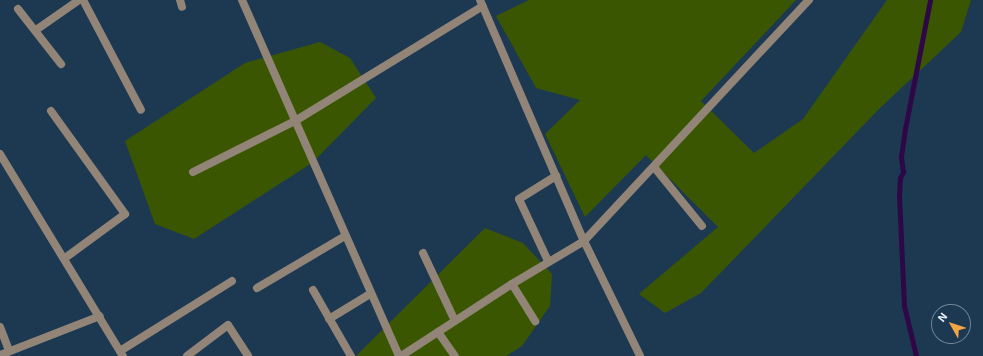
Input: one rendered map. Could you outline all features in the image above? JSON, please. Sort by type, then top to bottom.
[{"type":"street","points":[[36,30],[79,0]]},
{"type":"street","points":[[83,0],[141,110]]},
{"type":"street","points":[[242,0],[344,236],[400,356],[548,261],[584,241],[810,0]]},
{"type":"street","points":[[193,172],[295,121],[481,3],[584,241],[640,356]]},
{"type":"street","points":[[18,8],[61,64]]},
{"type":"street","points":[[51,111],[125,214],[65,258]]},
{"type":"street","points":[[0,154],[65,258],[122,354],[232,281]]},
{"type":"street","points":[[654,167],[702,226]]},
{"type":"street","points":[[548,261],[519,199],[556,176]]},
{"type":"street","points":[[257,288],[344,236]]},
{"type":"street","points":[[423,253],[455,321]]},
{"type":"street","points":[[512,284],[535,321]]},
{"type":"street","points":[[313,290],[351,356]]},
{"type":"street","points":[[329,319],[370,294]]},
{"type":"street","points":[[0,354],[100,316]]},
{"type":"street","points":[[187,356],[228,325],[248,356]]},
{"type":"street","points":[[0,327],[9,351]]},
{"type":"street","points":[[438,332],[455,356]]},
{"type":"green space","points":[[529,0],[796,0],[701,101],[754,153],[803,119],[887,0],[971,0],[961,32],[880,108],[701,293],[665,313],[639,294],[718,227],[646,155],[585,217],[545,134],[580,100],[536,88],[496,16]]},
{"type":"green space","points":[[320,42],[350,58],[376,98],[312,163],[194,239],[155,224],[125,141],[245,63]]},
{"type":"green space","points":[[485,228],[523,243],[552,274],[550,306],[522,346],[506,356],[356,356]]},
{"type":"waterway","points":[[916,356],[904,306],[899,196],[900,178],[903,172],[901,157],[905,129],[930,0]]}]
